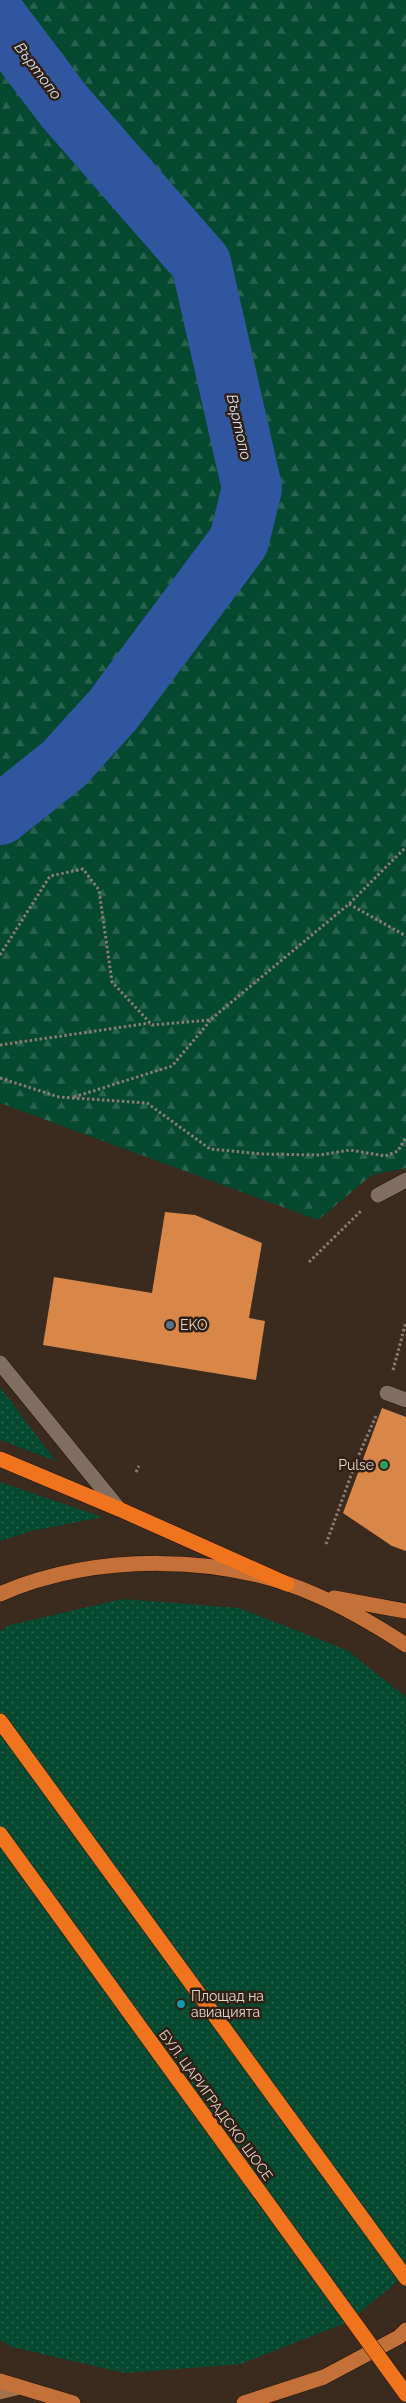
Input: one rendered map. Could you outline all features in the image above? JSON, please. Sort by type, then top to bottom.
[{"type":"highway","points":[[0,1459],[119,1509],[287,1584]]},
{"type":"highway","points":[[0,1721],[406,2278]]},
{"type":"highway","name":"БУЛ. ЦАРИГРАДСКО ШОСЕ","points":[[0,1834],[406,2394]]},
{"type":"main road","points":[[0,1594],[16,1587],[69,1572],[124,1564],[179,1564],[225,1569],[287,1584],[315,1594],[367,1619],[406,1645]]},
{"type":"main road","points":[[315,1594],[406,1611]]},
{"type":"main road","points":[[244,2403],[324,2378],[406,2330]]},
{"type":"main road","points":[[0,2381],[16,2388],[73,2403]]},
{"type":"main road","points":[[0,2392],[16,2388]]},
{"type":"street","points":[[378,1195],[406,1180]]},
{"type":"street","points":[[0,1363],[119,1509]]},
{"type":"street","points":[[386,1393],[406,1400]]},
{"type":"path","points":[[72,1098],[172,1066],[210,1020],[349,904],[406,847]]},
{"type":"path","points":[[0,955],[50,876],[83,869],[99,890],[112,982],[151,1023]]},
{"type":"path","points":[[349,904],[406,936]]},
{"type":"path","points":[[0,1045],[151,1023],[210,1020]]},
{"type":"path","points":[[0,1078],[59,1097],[147,1103],[210,1149],[263,1154],[320,1155],[350,1150],[385,1156],[398,1150],[406,1137]]},
{"type":"path","points":[[309,1262],[378,1195]]},
{"type":"path","points":[[326,1544],[370,1430]]},
{"type":"path","points":[[136,1472],[139,1466]]},
{"type":"green space","points":[[0,0],[406,0],[406,1168],[372,1175],[318,1220],[0,1103]]},
{"type":"green space","points":[[0,1387],[56,1461],[0,1440]]},
{"type":"green space","points":[[0,1482],[103,1517],[32,1531],[0,1541]]},
{"type":"green space","points":[[123,1599],[239,1608],[347,1650],[406,1697],[406,2275],[348,2322],[241,2364],[125,2373],[12,2347],[0,2340],[0,1631],[10,1625]]},
{"type":"building","points":[[165,1212],[195,1215],[262,1243],[249,1318],[265,1321],[256,1380],[43,1345],[54,1277],[152,1293]]},
{"type":"building","name":"Pulse","points":[[382,1408],[406,1417],[406,1551],[392,1546],[343,1513]]},
{"type":"waterway","name":"Въртопо","points":[[0,21],[64,106],[201,263],[252,488],[239,541],[113,710],[64,764],[0,815]]},
{"type":"place","name":"EKO","points":[[170,1325]]},
{"type":"place","name":"Pulse","points":[[384,1465]]},
{"type":"place","name":"Площад на авиацията","points":[[181,2004]]}]
